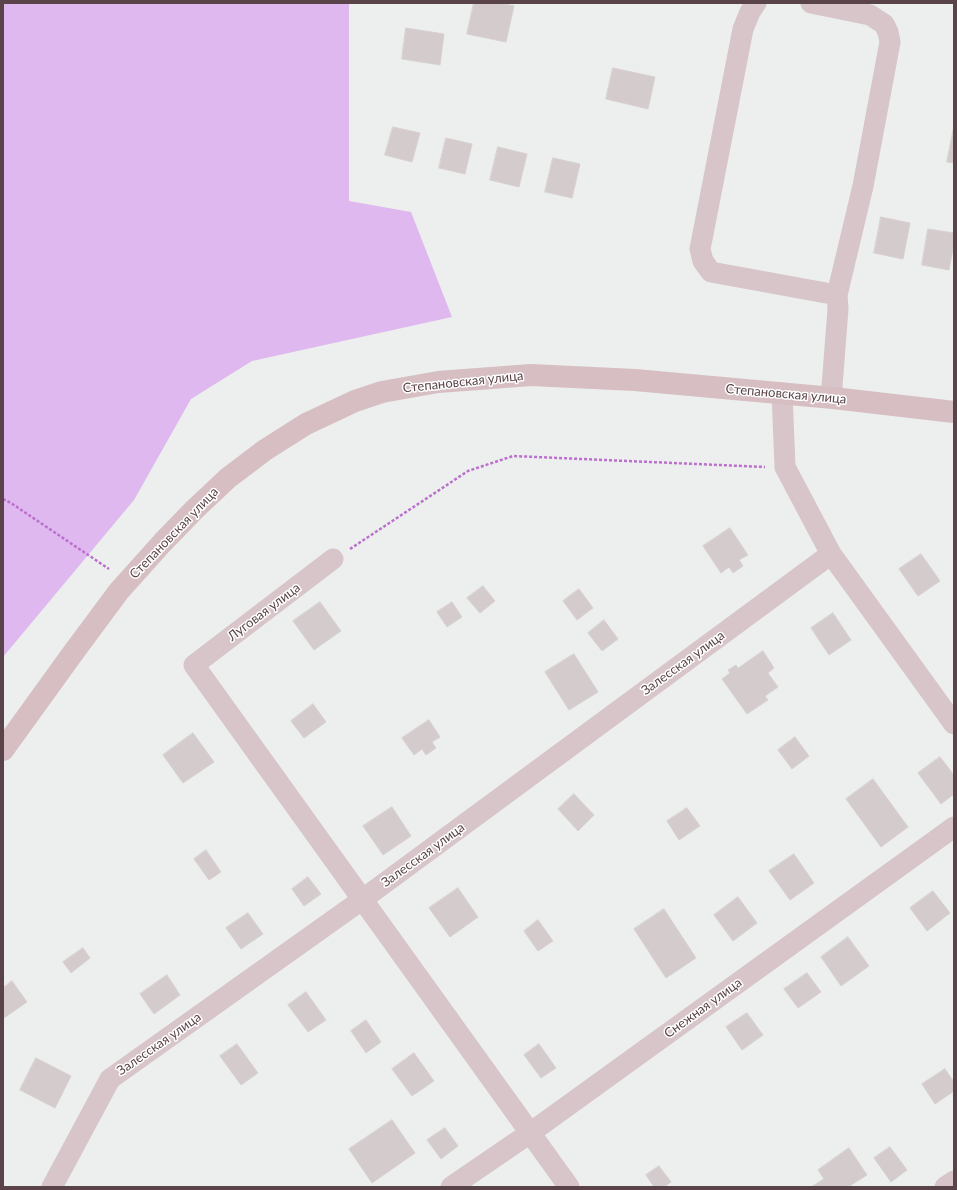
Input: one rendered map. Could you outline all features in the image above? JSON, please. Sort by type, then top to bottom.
[{"type":"street","points":[[756,3],[750,12],[743,29],[700,249],[703,261],[711,272],[837,295]]},
{"type":"street","points":[[811,3],[870,14],[884,24],[888,32],[890,42],[863,186],[837,295],[838,309],[832,386],[833,398]]},
{"type":"street","name":"Степановская улица","points":[[3,750],[72,653],[119,591],[195,509],[228,478],[265,450],[306,424],[355,401],[382,392],[438,382],[531,375],[635,380],[833,398],[954,412]]},
{"type":"street","points":[[782,393],[785,468],[831,554],[954,724]]},
{"type":"street","name":"Залесская улица","points":[[52,1187],[110,1079],[363,899],[831,554]]},
{"type":"street","name":"Луговая улица","points":[[333,559],[194,665],[363,899]]},
{"type":"street","name":"Снежная улица","points":[[451,1187],[530,1133],[954,827]]},
{"type":"street","points":[[363,899],[569,1187]]},
{"type":"street","points":[[945,1187],[954,1181]]},
{"type":"path","points":[[333,559],[468,471],[512,456],[785,468]]},
{"type":"path","points":[[3,499],[96,562],[128,581]]},
{"type":"shaded area","points":[[3,3],[349,3],[349,201],[411,212],[452,317],[252,361],[191,399],[134,500],[3,657]]},
{"type":"building","points":[[474,3],[500,3],[514,6],[506,42],[467,34]]},
{"type":"building","points":[[406,28],[444,34],[440,65],[402,59]]},
{"type":"building","points":[[613,68],[655,77],[648,109],[606,99]]},
{"type":"building","points":[[954,126],[954,163],[947,162]]},
{"type":"building","points":[[393,127],[420,133],[412,162],[385,155]]},
{"type":"building","points":[[446,138],[472,144],[465,174],[439,168]]},
{"type":"building","points":[[498,147],[527,154],[519,187],[490,180]]},
{"type":"building","points":[[553,158],[580,164],[572,198],[545,192]]},
{"type":"building","points":[[881,217],[910,223],[903,259],[874,253]]},
{"type":"building","points":[[928,229],[954,233],[954,243],[949,270],[922,265]]},
{"type":"building","points":[[730,528],[748,555],[739,560],[743,566],[733,573],[729,567],[721,573],[703,546]]},
{"type":"building","points":[[921,554],[940,581],[918,596],[899,569]]},
{"type":"building","points":[[483,586],[495,601],[480,613],[467,598]]},
{"type":"building","points":[[579,589],[593,608],[577,620],[563,601]]},
{"type":"building","points":[[320,602],[341,631],[314,650],[293,621]]},
{"type":"building","points":[[452,602],[462,617],[447,627],[437,612]]},
{"type":"building","points":[[833,613],[851,640],[829,655],[811,628]]},
{"type":"building","points":[[604,620],[618,639],[602,651],[588,633]]},
{"type":"building","points":[[763,651],[774,668],[768,673],[778,687],[765,696],[768,700],[747,714],[722,679],[730,673],[728,670],[736,665],[738,668]]},
{"type":"building","points":[[574,654],[598,692],[569,710],[545,672]]},
{"type":"building","points":[[313,704],[326,722],[304,738],[291,721]]},
{"type":"building","points":[[429,720],[440,737],[432,742],[436,748],[426,755],[422,749],[414,755],[402,738]]},
{"type":"building","points":[[193,733],[214,762],[183,783],[163,755]]},
{"type":"building","points":[[795,737],[809,756],[792,769],[778,750]]},
{"type":"building","points":[[940,757],[954,775],[954,794],[941,804],[918,773]]},
{"type":"building","points":[[873,779],[908,827],[881,847],[846,799]]},
{"type":"building","points":[[574,794],[594,815],[578,831],[558,809]]},
{"type":"building","points":[[392,807],[411,836],[383,855],[363,826]]},
{"type":"building","points":[[687,808],[700,826],[679,840],[667,821]]},
{"type":"building","points":[[206,850],[221,872],[209,880],[194,859]]},
{"type":"building","points":[[794,854],[814,883],[790,900],[769,871]]},
{"type":"building","points":[[308,877],[321,894],[304,906],[292,889]]},
{"type":"building","points":[[458,888],[478,917],[450,937],[429,908]]},
{"type":"building","points":[[933,891],[950,913],[927,931],[910,908]]},
{"type":"building","points":[[738,897],[757,923],[733,941],[714,915]]},
{"type":"building","points":[[664,909],[696,958],[666,978],[634,929]]},
{"type":"building","points":[[248,913],[263,934],[241,949],[226,928]]},
{"type":"building","points":[[538,920],[553,941],[538,951],[524,931]]},
{"type":"building","points":[[848,937],[869,966],[841,986],[821,957]]},
{"type":"building","points":[[83,948],[90,958],[71,973],[63,962]]},
{"type":"building","points":[[807,973],[821,992],[798,1008],[784,989]]},
{"type":"building","points":[[167,975],[180,995],[154,1014],[140,994]]},
{"type":"building","points":[[12,981],[27,1002],[4,1018],[3,988]]},
{"type":"building","points":[[306,992],[326,1020],[308,1032],[288,1005]]},
{"type":"building","points":[[747,1013],[763,1035],[742,1050],[726,1027]]},
{"type":"building","points":[[366,1020],[381,1042],[366,1053],[351,1031]]},
{"type":"building","points":[[237,1044],[258,1073],[241,1085],[220,1056]]},
{"type":"building","points":[[539,1044],[556,1068],[541,1078],[524,1055]]},
{"type":"building","points":[[414,1053],[434,1081],[412,1096],[392,1069]]},
{"type":"building","points":[[36,1058],[71,1076],[55,1108],[20,1090]]},
{"type":"building","points":[[945,1069],[954,1082],[954,1091],[935,1104],[922,1084]]},
{"type":"building","points":[[392,1120],[415,1153],[372,1183],[349,1149]]},
{"type":"building","points":[[445,1128],[458,1146],[441,1159],[427,1140]]},
{"type":"building","points":[[890,1147],[907,1170],[891,1182],[874,1158]]},
{"type":"building","points":[[849,1148],[867,1175],[848,1187],[811,1187],[824,1179],[818,1170]]},
{"type":"building","points":[[659,1166],[671,1182],[664,1187],[654,1187],[646,1175]]}]
